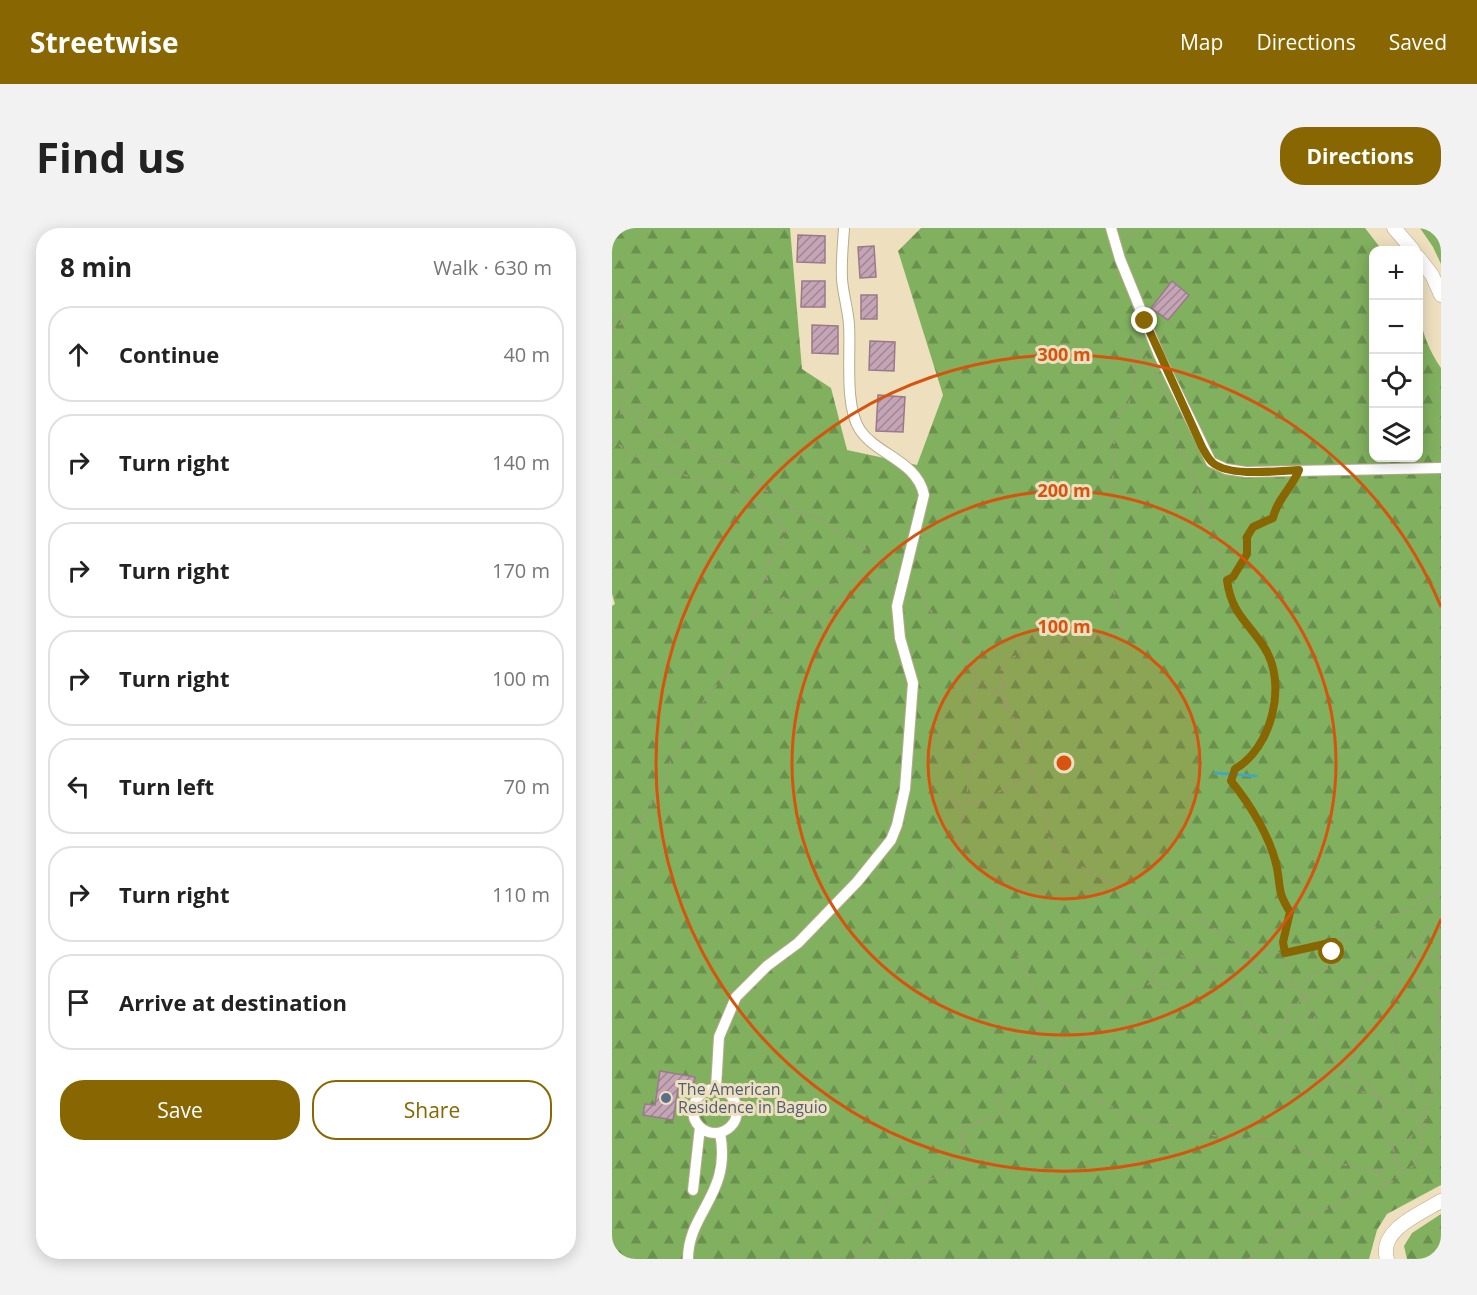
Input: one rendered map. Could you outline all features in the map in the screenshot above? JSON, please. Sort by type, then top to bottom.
[{"type":"main road","points":[[1394,228],[1410,246]]},
{"type":"main road","points":[[1423,263],[1432,275],[1441,295]]},
{"type":"main road","points":[[1387,1259],[1386,1248],[1389,1238],[1409,1220],[1441,1201]]},
{"type":"street","points":[[716,1088],[719,1037],[736,997],[747,983],[798,943],[857,882],[891,840],[897,825],[905,789],[914,683],[898,627],[898,591],[923,504],[923,492],[908,469],[861,431],[855,418],[851,394],[849,323],[842,276],[844,228]]},
{"type":"street","points":[[1112,234],[1145,321],[1197,437],[1211,462],[1226,469],[1246,472],[1441,468]]},
{"type":"street","points":[[716,1088],[731,1095],[738,1109],[733,1124],[720,1133],[713,1133],[700,1127],[694,1120],[694,1102],[699,1094],[716,1088]]},
{"type":"street","points":[[693,1190],[700,1127]]},
{"type":"street","points":[[688,1259],[694,1231],[720,1179],[723,1161],[720,1133]]},
{"type":"path","points":[[1112,234],[1134,235],[1142,228]]},
{"type":"path","points":[[612,321],[626,313],[624,321],[612,331]]},
{"type":"path","points":[[1007,707],[1001,670],[1006,660],[1036,648],[1086,641],[1097,635],[1111,637],[1123,625],[1125,615],[1119,608],[1114,592],[1105,545],[1105,528],[1111,503],[1115,451],[1113,434],[1118,416],[1129,402],[1134,389],[1136,341],[1145,321]]},
{"type":"path","points":[[1136,341],[1154,369],[1168,400],[1174,435],[1194,477],[1227,580],[1229,598],[1265,648],[1276,678],[1268,728],[1248,761],[1235,769],[1231,781],[1266,839],[1277,868],[1278,894],[1290,912],[1283,942],[1287,971],[1294,988],[1312,1013],[1325,1048],[1332,1058],[1347,1067],[1381,1097],[1411,1115],[1420,1116],[1425,1111]]},
{"type":"path","points":[[612,379],[628,365],[628,380],[632,387],[620,401],[621,415],[643,406],[647,412],[638,421],[652,428],[664,441],[674,443],[682,440],[696,452],[747,470],[758,481],[761,489],[785,497],[792,509],[807,513],[838,530],[903,575]]},
{"type":"path","points":[[612,440],[625,451],[659,468],[735,492],[753,502],[785,526],[783,540],[764,570],[768,586],[781,597],[797,600],[818,589],[837,586],[854,579],[869,580],[894,574],[903,575]]},
{"type":"path","points":[[1227,580],[1233,577],[1247,554],[1247,537],[1253,527],[1273,518],[1281,498],[1292,486],[1299,470]]},
{"type":"path","points":[[756,614],[774,611],[790,618],[805,615],[827,621],[846,594],[894,581],[903,575]]},
{"type":"path","points":[[612,881],[628,868],[627,848],[635,834],[635,826],[649,808],[666,776],[672,756],[683,744],[703,702],[727,673],[742,633],[756,614],[755,594],[766,576]]},
{"type":"path","points":[[921,590],[922,599],[933,614],[961,641],[976,676],[974,713],[981,724],[980,741],[970,763],[961,839],[947,886],[960,898],[989,909],[1002,923],[1004,940],[1022,961],[1043,1006],[1031,1066],[994,1100],[1002,1110],[1000,1116],[983,1118],[972,1125],[967,1131],[963,1145]]},
{"type":"path","points":[[976,676],[995,692],[1014,719],[1032,772],[1049,838],[1057,850],[1074,863],[1120,889],[1136,908],[1153,918],[1181,917],[1202,920],[1248,951],[1285,953],[1368,932],[1391,916],[1416,907],[1441,889]]},
{"type":"path","points":[[995,692],[1000,689],[1003,681]]},
{"type":"path","points":[[956,802],[980,803],[1032,772]]},
{"type":"path","points":[[951,791],[963,818]]},
{"type":"path","points":[[1425,1111],[1402,1066],[1392,1027],[1393,1006],[1399,981],[1412,958],[1415,946],[1428,927]]},
{"type":"path","points":[[1302,997],[1306,981],[1333,966],[1336,961],[1332,952],[1334,942]]},
{"type":"path","points":[[1129,943],[1141,951],[1165,955],[1177,954],[1216,969],[1228,979],[1240,1001],[1242,1014],[1266,1038],[1276,1038],[1287,1019],[1287,1010],[1302,997],[1335,983],[1371,977]]},
{"type":"path","points":[[1141,951],[1153,972],[1153,982]]},
{"type":"path","points":[[1248,951],[1252,962],[1268,977],[1294,988]]},
{"type":"path","points":[[1153,972],[1165,955]]},
{"type":"path","points":[[1250,1259],[1278,1233],[1309,1215],[1335,1206],[1361,1190],[1387,1185],[1395,1180],[1400,1172],[1416,1165],[1425,1111],[1434,1080],[1433,1043],[1441,996],[1419,983],[1412,958]]},
{"type":"path","points":[[1381,1097],[1318,1079],[1347,1067],[1356,1048],[1352,1015],[1356,998],[1371,977],[1388,966],[1412,958],[1441,959]]},
{"type":"path","points":[[1153,982],[1162,988],[1189,978],[1198,964]]},
{"type":"path","points":[[1045,1063],[1058,1044],[1074,1030],[1080,1019],[1093,1014],[1110,1012],[1121,1005],[1131,992],[1153,982]]},
{"type":"path","points":[[1287,1019],[1295,1020],[1312,1013]]},
{"type":"path","points":[[1034,1058],[1045,1063],[1066,1085],[1127,1114],[1193,1134],[1271,1140],[1342,1164],[1378,1171],[1385,1168],[1395,1155]]},
{"type":"path","points":[[1381,1097],[1388,1120],[1386,1141],[1392,1146],[1400,1172]]},
{"type":"path","points":[[1392,1146],[1410,1138],[1424,1121]]},
{"type":"path","points":[[854,1259],[867,1245],[868,1233],[873,1223],[880,1219],[888,1201],[940,1175],[953,1162],[961,1159],[965,1149],[959,1142],[960,1132],[964,1125],[972,1125]]},
{"type":"path","points":[[1378,1171],[1387,1185]]},
{"type":"green space","points":[[612,228],[790,228],[802,369],[831,388],[847,450],[917,465],[943,395],[898,251],[921,228],[1365,228],[1379,246],[1369,246],[1369,462],[1423,462],[1423,329],[1426,340],[1441,368],[1441,1185],[1387,1214],[1377,1230],[1369,1259],[612,1259],[612,606],[615,604],[612,594]]},
{"type":"green space","points":[[1420,228],[1441,228],[1441,264],[1433,247]]},
{"type":"green space","points":[[1441,1214],[1441,1259],[1407,1259],[1404,1246],[1412,1233]]},
{"type":"building","points":[[798,235],[825,236],[825,263],[797,262]]},
{"type":"building","points":[[874,246],[876,277],[860,278],[858,247]]},
{"type":"building","points":[[802,281],[825,281],[825,307],[801,307]]},
{"type":"building","points":[[1172,281],[1189,295],[1168,320],[1151,308]]},
{"type":"building","points":[[861,295],[877,295],[877,319],[861,319]]},
{"type":"building","points":[[812,325],[838,326],[838,354],[812,353]]},
{"type":"building","points":[[870,341],[895,342],[894,371],[869,370]]},
{"type":"building","points":[[878,395],[905,397],[903,432],[876,431]]},
{"type":"building","name":"The American Residence in Baguio","points":[[660,1071],[695,1077],[692,1092],[678,1089],[673,1120],[643,1115],[645,1104],[655,1105]]},
{"type":"waterway","points":[[1215,773],[1256,776]]},
{"type":"place","name":"The American Residence in Baguio","points":[[666,1098]]},
{"type":"route","points":[[1145,321],[1211,462],[1226,469],[1246,472],[1299,470],[1292,486],[1281,498],[1273,518],[1253,527],[1247,537],[1247,554],[1233,577],[1227,580],[1229,598],[1265,648],[1276,678],[1268,728],[1248,761],[1235,769],[1231,781],[1266,839],[1277,868],[1278,894],[1290,912],[1285,925],[1283,942],[1285,953],[1334,942],[1332,952]]}]
